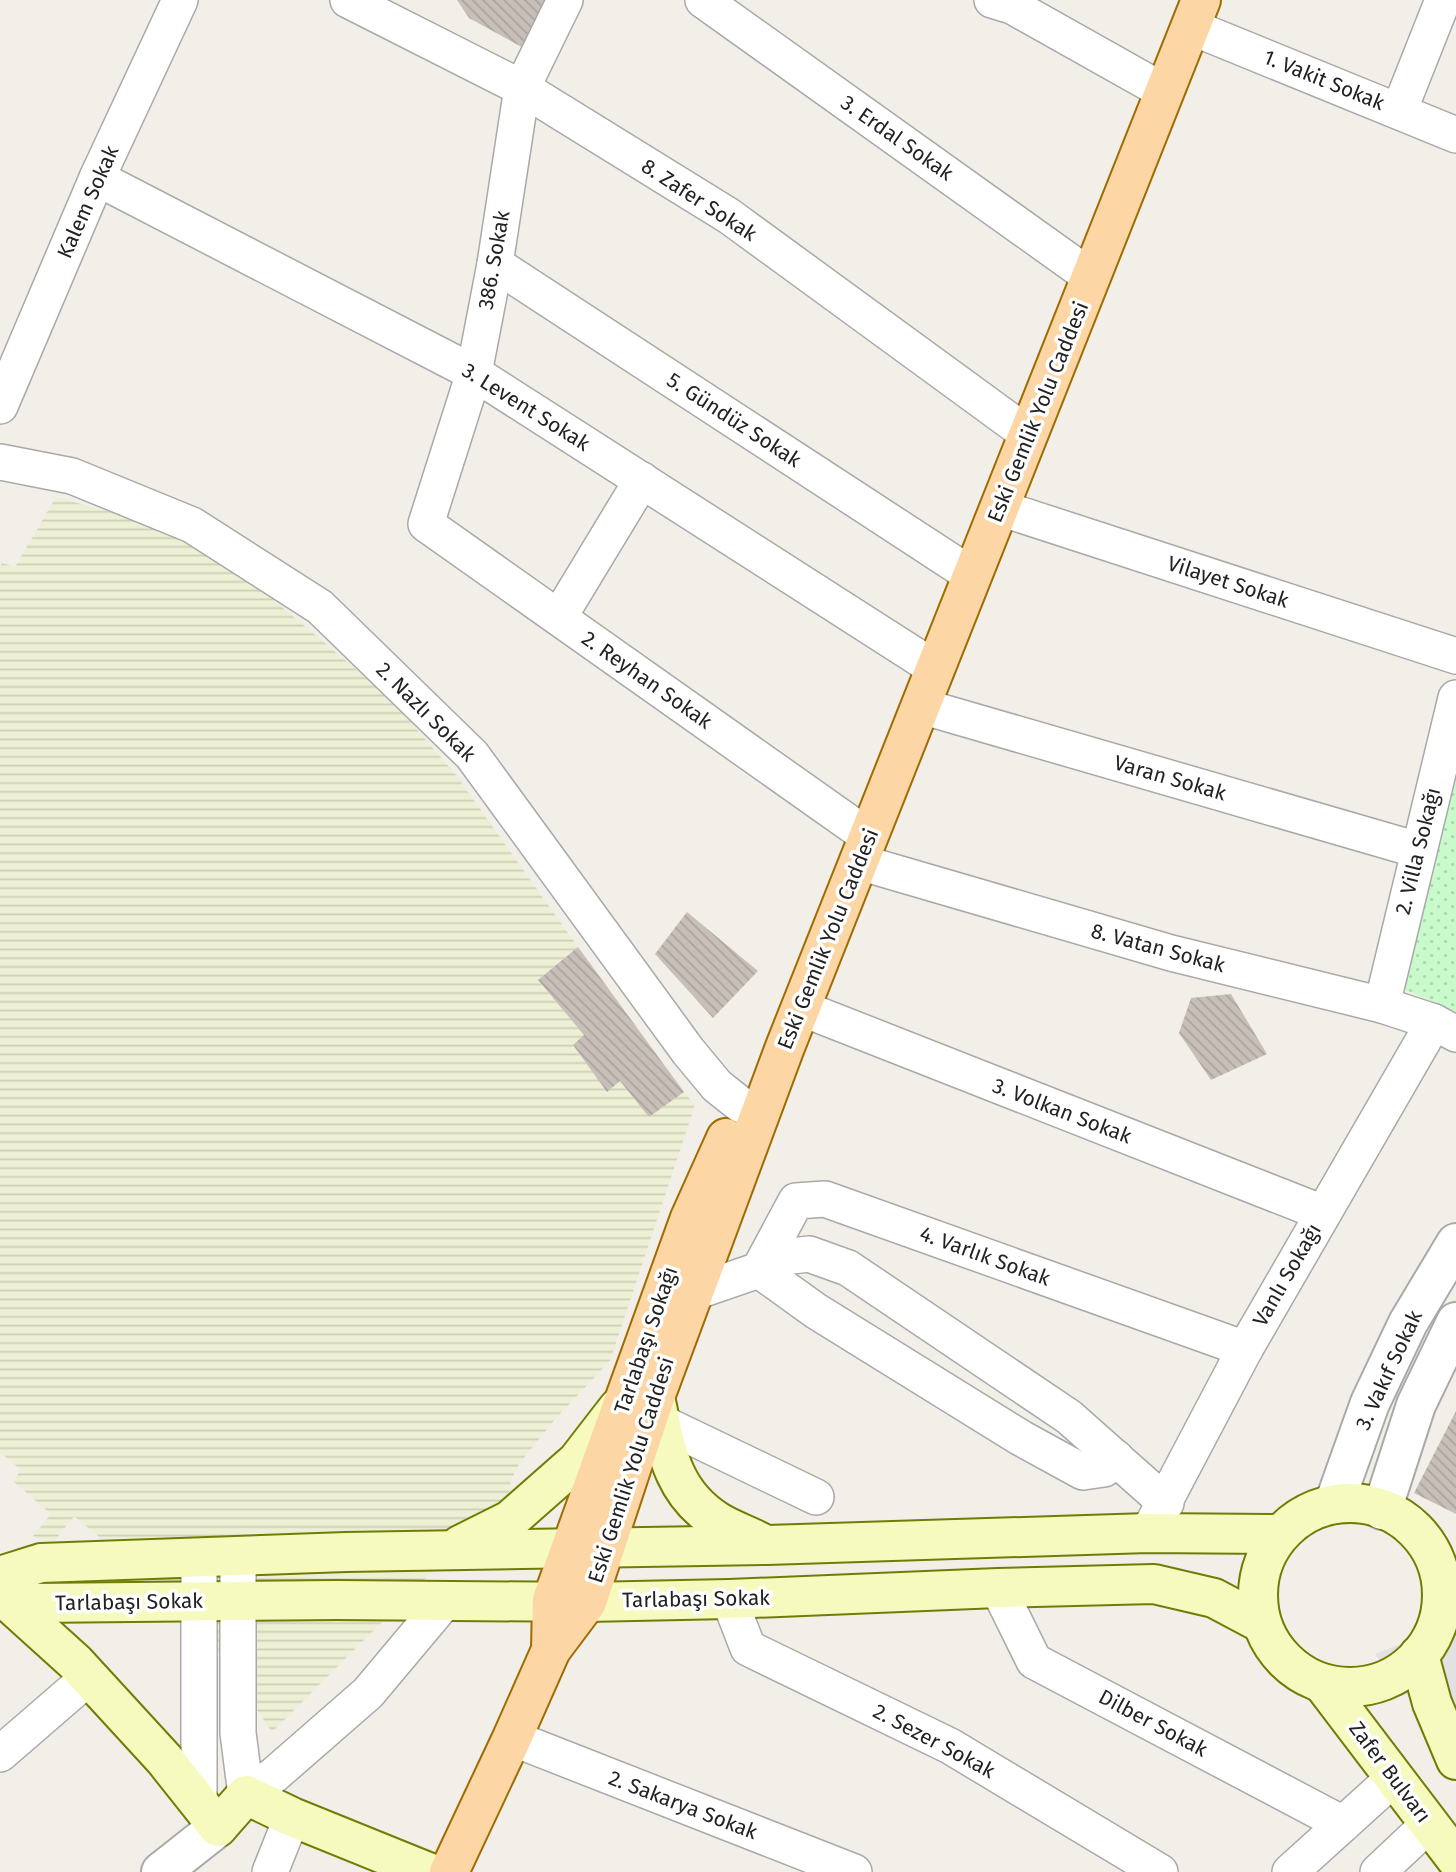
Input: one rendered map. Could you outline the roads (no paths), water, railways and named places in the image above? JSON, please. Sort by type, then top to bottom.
[{"type":"main road","name":"Eski Gemlik Yolu Caddesi","points":[[449,1872],[551,1650],[692,1293],[785,1047],[1196,13]]},
{"type":"main road","name":"Tarlabaşı Sokağı","points":[[647,1406],[690,1217],[741,1105],[785,1047]]},
{"type":"main road","points":[[451,1550],[510,1520],[577,1461],[647,1406],[682,1489],[716,1520],[767,1545]]},
{"type":"main road","points":[[1334,1504],[1365,1504],[1382,1510],[1395,1514],[1420,1534],[1436,1559],[1443,1588],[1440,1617],[1429,1644],[1408,1667],[1382,1682],[1353,1688],[1324,1684],[1297,1671],[1275,1650],[1261,1622],[1257,1591],[1263,1561],[1280,1534],[1304,1514],[1334,1504]]},
{"type":"main road","points":[[0,1576],[41,1563],[451,1550],[767,1545],[1157,1518],[1280,1534]]},
{"type":"main road","name":"Tarlabaşı Sokak","points":[[0,1587],[34,1603],[729,1599],[1154,1584],[1214,1598],[1261,1622]]},
{"type":"main road","points":[[0,1594],[75,1662],[164,1759],[208,1816],[246,1795],[292,1817],[428,1872]]},
{"type":"main road","points":[[1419,1655],[1432,1703],[1456,1760]]},
{"type":"main road","name":"Zafer Bulvarı","points":[[1324,1684],[1456,1859]]},
{"type":"street","name":"Kalem Sokak","points":[[0,406],[97,178],[180,0]]},
{"type":"street","name":"8. Zafer Sokak","points":[[348,0],[522,88],[729,216],[1029,435]]},
{"type":"street","name":"386. Sokak","points":[[426,524],[474,373],[495,264],[522,88],[565,0]]},
{"type":"street","name":"3. Erdal Sokak","points":[[703,0],[1091,277]]},
{"type":"street","points":[[992,0],[1012,6],[1165,92]]},
{"type":"street","points":[[1399,111],[1443,0]]},
{"type":"street","name":"1. Vakit Sokak","points":[[1196,13],[1399,111],[1456,135]]},
{"type":"street","name":"3. Levent Sokak","points":[[97,178],[474,373],[936,669]]},
{"type":"street","name":"5. Gündüz Sokak","points":[[495,264],[972,576]]},
{"type":"street","name":"2. Nazlı Sokak","points":[[0,462],[72,476],[192,525],[320,607],[472,755],[688,1051],[717,1086],[741,1105]]},
{"type":"street","points":[[559,617],[642,480]]},
{"type":"street","name":"Vilayet Sokak","points":[[1000,508],[1456,656]]},
{"type":"street","name":"2. Reyhan Sokak","points":[[426,524],[559,617],[864,850]]},
{"type":"street","name":"2. Villa Sokağı","points":[[1382,1004],[1456,698]]},
{"type":"street","name":"Varan Sokak","points":[[921,706],[1418,850]]},
{"type":"street","name":"8. Vatan Sokak","points":[[864,850],[1171,953],[1382,1004],[1445,1028]]},
{"type":"street","name":"3. Volkan Sokak","points":[[801,1008],[1323,1213]]},
{"type":"street","name":"Vanlı Sokağı","points":[[1157,1518],[1245,1349],[1323,1213],[1445,1028]]},
{"type":"street","name":"4. Varlık Sokak","points":[[759,1270],[796,1201],[825,1199],[1245,1349]]},
{"type":"street","name":"3. Vakıf Sokak","points":[[1334,1504],[1370,1403],[1408,1324],[1456,1243]]},
{"type":"street","points":[[692,1293],[759,1270],[783,1257],[809,1254],[848,1268],[1069,1417],[1116,1458],[1157,1518]]},
{"type":"street","points":[[759,1270],[816,1311],[1021,1438],[1083,1472],[1104,1469],[1116,1458]]},
{"type":"street","name":"3. Vakıf Sokak","points":[[1382,1510],[1416,1405],[1456,1322]]},
{"type":"street","points":[[647,1406],[816,1497]]},
{"type":"street","points":[[238,1556],[238,1733],[246,1795],[274,1775],[368,1693],[446,1600]]},
{"type":"street","points":[[161,1872],[208,1816],[199,1558]]},
{"type":"street","name":"Dilber Sokak","points":[[998,1588],[1034,1661],[1343,1824]]},
{"type":"street","name":"2. Sezer Sokak","points":[[729,1599],[748,1648],[950,1746],[1160,1872]]},
{"type":"street","points":[[0,1755],[89,1677]]},
{"type":"street","name":"2. Sakarya Sokak","points":[[512,1738],[854,1872]]},
{"type":"street","points":[[1290,1872],[1395,1777]]},
{"type":"street","points":[[270,1872],[292,1817]]},
{"type":"street","points":[[1378,1872],[1429,1824]]}]
